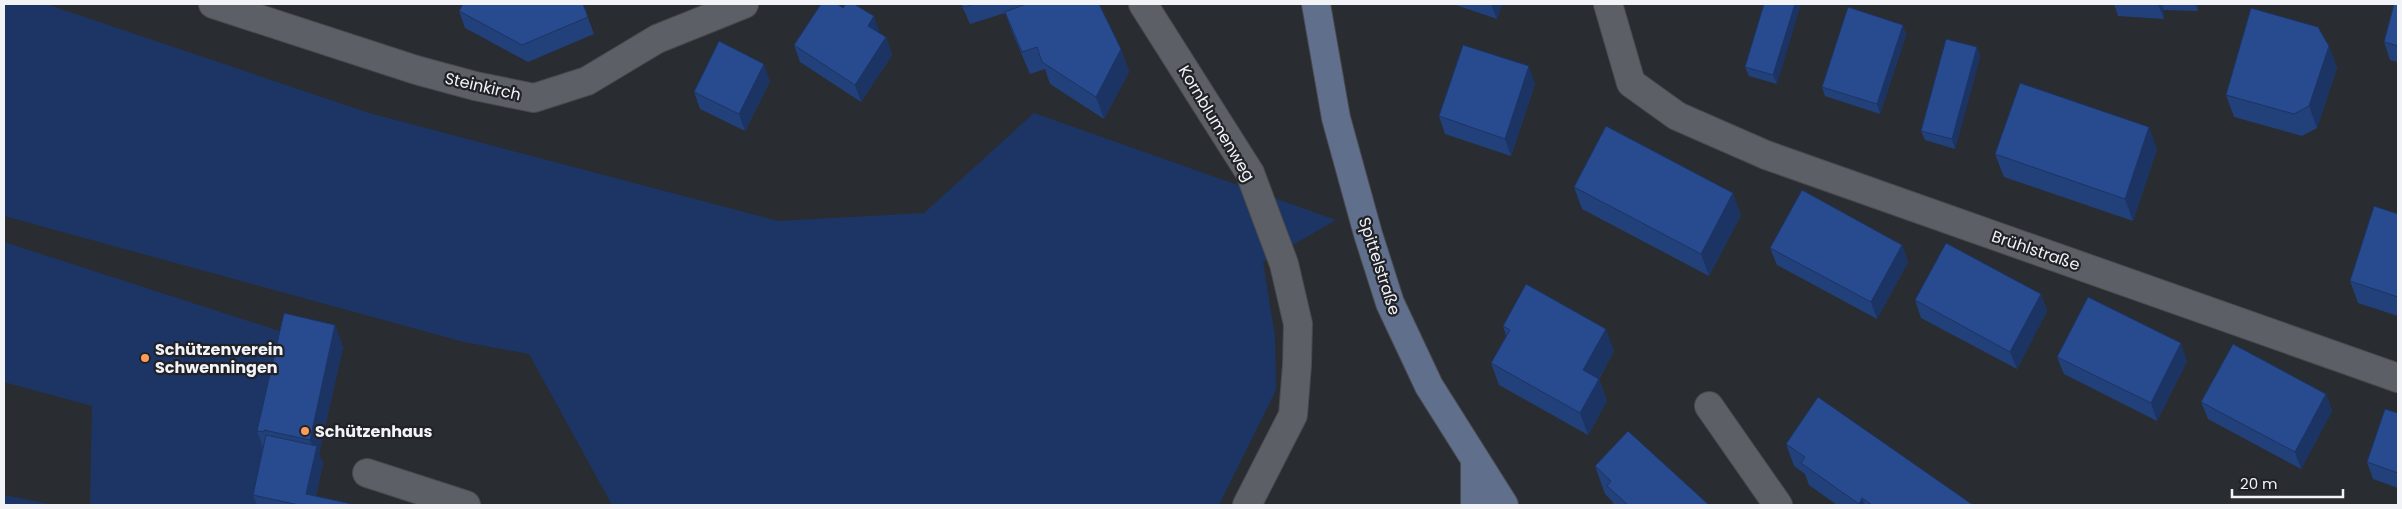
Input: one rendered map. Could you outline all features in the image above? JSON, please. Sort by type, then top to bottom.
[{"type":"main road","name":"Spittelstraße","points":[[1316,4],[1336,118],[1368,234],[1390,303],[1429,386],[1475,462],[1504,505]]},
{"type":"main road","points":[[1474,505],[1475,462]]},
{"type":"street","name":"Steinkirch","points":[[213,4],[416,70],[476,86],[534,98],[588,81],[657,39],[744,4]]},
{"type":"street","name":"Kornblumenweg","points":[[1143,4],[1250,173],[1284,264],[1298,324],[1293,415],[1246,505]]},
{"type":"street","name":"Brühlstraße","points":[[1608,4],[1631,83],[1677,116],[1766,155],[2398,378]]},
{"type":"street","points":[[1709,406],[1778,505]]},
{"type":"street","points":[[367,473],[466,505]]},
{"type":"shaded area","points":[[4,4],[46,4],[369,113],[778,221],[924,213],[1034,113],[1336,220],[1263,262],[1275,336],[1276,390],[1219,505],[612,505],[529,354],[464,342],[4,216]]},
{"type":"shaded area","name":"Schützenverein Schwenningen","points":[[4,242],[292,335],[261,505],[90,505],[92,406],[4,382]]},
{"type":"shaded area","points":[[4,495],[54,505],[4,505]]},
{"type":"building","points":[[463,4],[583,4],[588,17],[522,45],[459,11]]},
{"type":"building","points":[[821,4],[837,4],[843,8],[846,4],[854,4],[874,16],[868,26],[886,37],[855,85],[794,45]]},
{"type":"building","points":[[962,4],[975,4],[964,7]]},
{"type":"building","points":[[1026,4],[1099,4],[1121,49],[1096,97],[1042,62],[1037,47],[1022,52],[1005,12]]},
{"type":"building","points":[[1764,4],[1795,4],[1773,75],[1745,67]]},
{"type":"building","points":[[2394,4],[2398,4],[2398,46],[2384,42]]},
{"type":"building","points":[[1848,7],[1903,25],[1877,104],[1822,87]]},
{"type":"building","points":[[2251,8],[2318,27],[2329,46],[2309,106],[2294,114],[2226,95]]},
{"type":"building","points":[[1946,39],[1977,47],[1952,139],[1921,131]]},
{"type":"building","points":[[719,41],[764,64],[739,114],[694,92]]},
{"type":"building","points":[[1463,45],[1529,66],[1505,139],[1439,116]]},
{"type":"building","points":[[2020,83],[2149,127],[2125,199],[1995,154]]},
{"type":"building","points":[[1606,126],[1733,193],[1701,254],[1574,187]]},
{"type":"building","points":[[1802,190],[1902,245],[1871,302],[1770,248]]},
{"type":"building","points":[[2374,206],[2398,214],[2398,297],[2350,281]]},
{"type":"building","points":[[1946,243],[2041,294],[2010,352],[1915,300]]},
{"type":"building","points":[[1526,284],[1606,329],[1583,370],[1599,379],[1580,413],[1491,363],[1510,330],[1503,326]]},
{"type":"building","points":[[2088,297],[2181,343],[2151,403],[2057,357]]},
{"type":"building","points":[[284,313],[335,325],[310,440],[264,430],[264,432],[257,431]]},
{"type":"building","points":[[2233,344],[2326,394],[2295,452],[2201,402]]},
{"type":"building","points":[[1818,397],[1973,505],[1872,505],[1862,498],[1859,504],[1801,463],[1805,457],[1786,444]]},
{"type":"building","points":[[2385,409],[2398,413],[2398,473],[2367,462]]},
{"type":"building","points":[[1628,431],[1709,505],[1628,505],[1607,486],[1611,481],[1595,466]]},
{"type":"building","points":[[266,435],[317,446],[306,494],[356,505],[299,505],[253,495]]},
{"type":"place","name":"Schützenverein Schwenningen","points":[[145,358]]},
{"type":"place","name":"Schützenhaus","points":[[305,431]]}]
